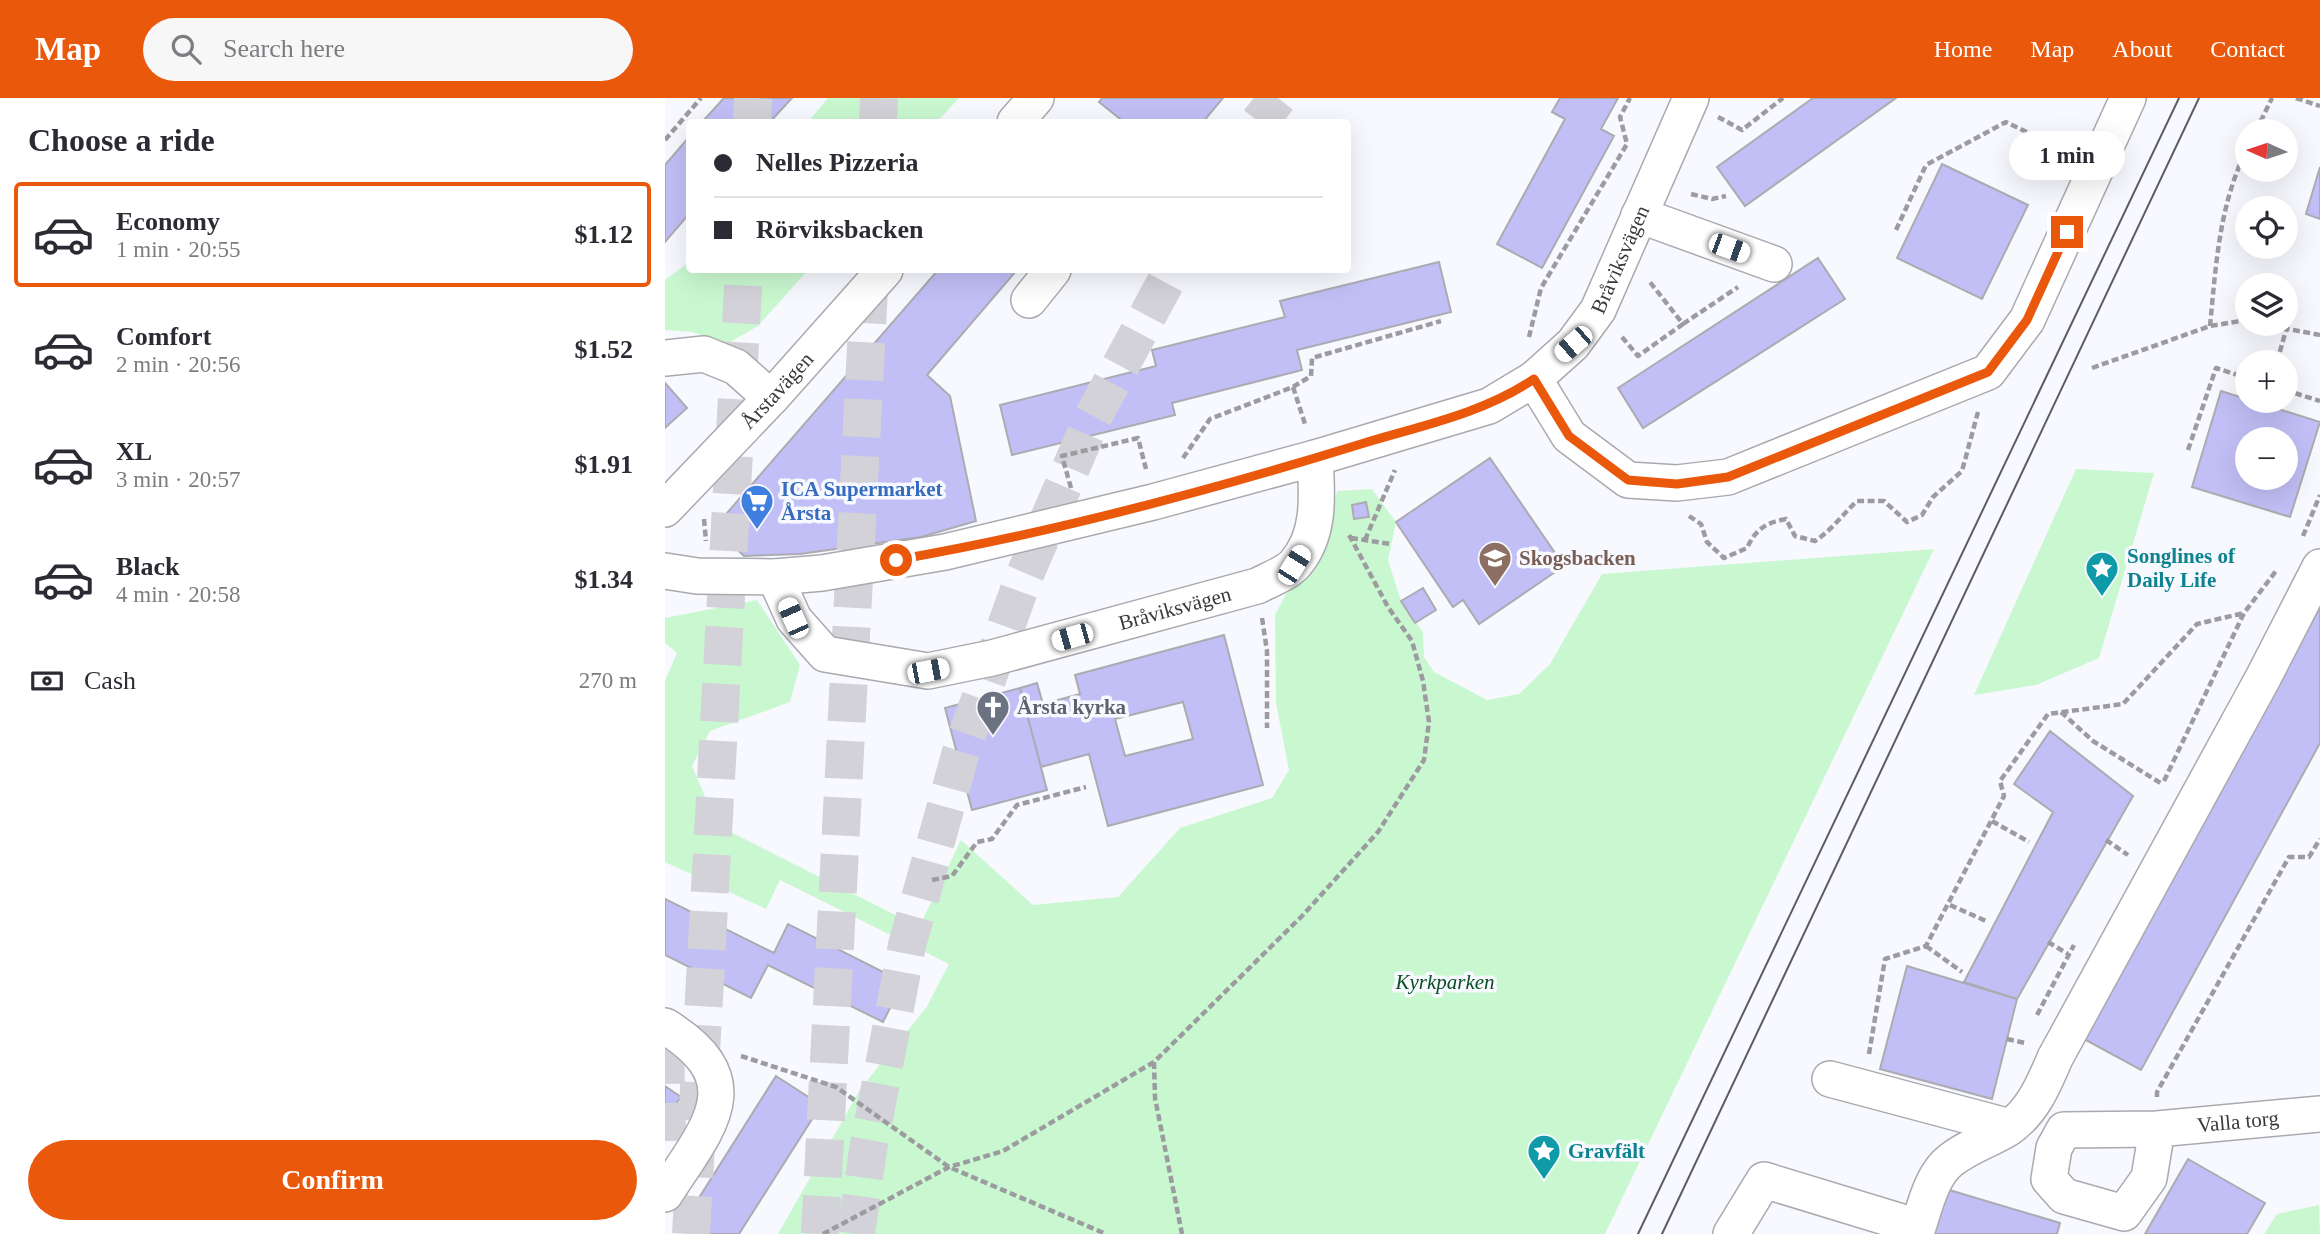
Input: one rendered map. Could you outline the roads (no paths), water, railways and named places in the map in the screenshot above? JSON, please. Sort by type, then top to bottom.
[{"type":"street","points":[[1018,119],[1036,98]]},
{"type":"street","points":[[1534,379],[1569,436],[1628,480],[1677,484],[1728,477],[1988,372],[2027,320],[2128,98]]},
{"type":"street","name":"Bråviksvägen","points":[[665,571],[697,576],[775,577],[822,573],[945,552],[1153,502],[1315,458],[1489,406],[1534,379],[1573,344],[1598,310],[1691,99]]},
{"type":"street","points":[[1639,215],[1774,264]]},
{"type":"street","name":"Årstavägen","points":[[665,509],[771,398],[882,273]]},
{"type":"street","points":[[1028,300],[1050,273]]},
{"type":"street","points":[[665,358],[704,354],[736,367],[771,398]]},
{"type":"street","name":"Bråviksvägen","points":[[775,577],[793,618],[825,654],[928,671],[992,659],[1257,586],[1294,565],[1313,534],[1317,499],[1315,458]]},
{"type":"street","points":[[665,548],[665,558]]},
{"type":"street","points":[[1731,1234],[1737,1220],[1764,1181],[1917,1231],[1931,1190],[1949,1161],[2010,1127],[2040,1093],[2055,1058],[2263,678],[2320,566]]},
{"type":"street","points":[[665,1026],[688,1040],[705,1057],[716,1076],[712,1121],[665,1194]]},
{"type":"street","points":[[1830,1079],[2010,1127]]},
{"type":"street","points":[[2040,1093],[2064,1130],[2054,1148],[2049,1179],[2064,1196],[2125,1213],[2149,1178],[2157,1129]]},
{"type":"street","name":"Valla torg","points":[[2064,1130],[2157,1129],[2320,1114]]},
{"type":"tunnel","points":[[752,119],[753,98]]},
{"type":"tunnel","points":[[878,119],[879,98]]},
{"type":"tunnel","points":[[1261,119],[1278,98]]},
{"type":"tunnel","points":[[691,1234],[744,273]]},
{"type":"tunnel","points":[[820,1234],[870,273]]},
{"type":"tunnel","points":[[856,1234],[868,1150],[907,945],[961,752],[1023,579],[1092,419],[1170,273]]},
{"type":"tunnel","points":[[665,1046],[669,1212]]},
{"type":"tram line","points":[[1638,1234],[2179,98]]},
{"type":"tram line","points":[[1662,1234],[2199,98]]},
{"type":"place","name":"ICA Supermarket Årsta","points":[[757,531]]},
{"type":"place","name":"Skogsbacken","points":[[1495,588]]},
{"type":"place","name":"Songlines of Daily Life","points":[[2102,598]]},
{"type":"place","name":"Årsta kyrka","points":[[993,737]]},
{"type":"place","name":"Gravfält","points":[[1544,1181]]},
{"type":"park label","name":"Kyrkparken","points":[[1445,982]]}]
